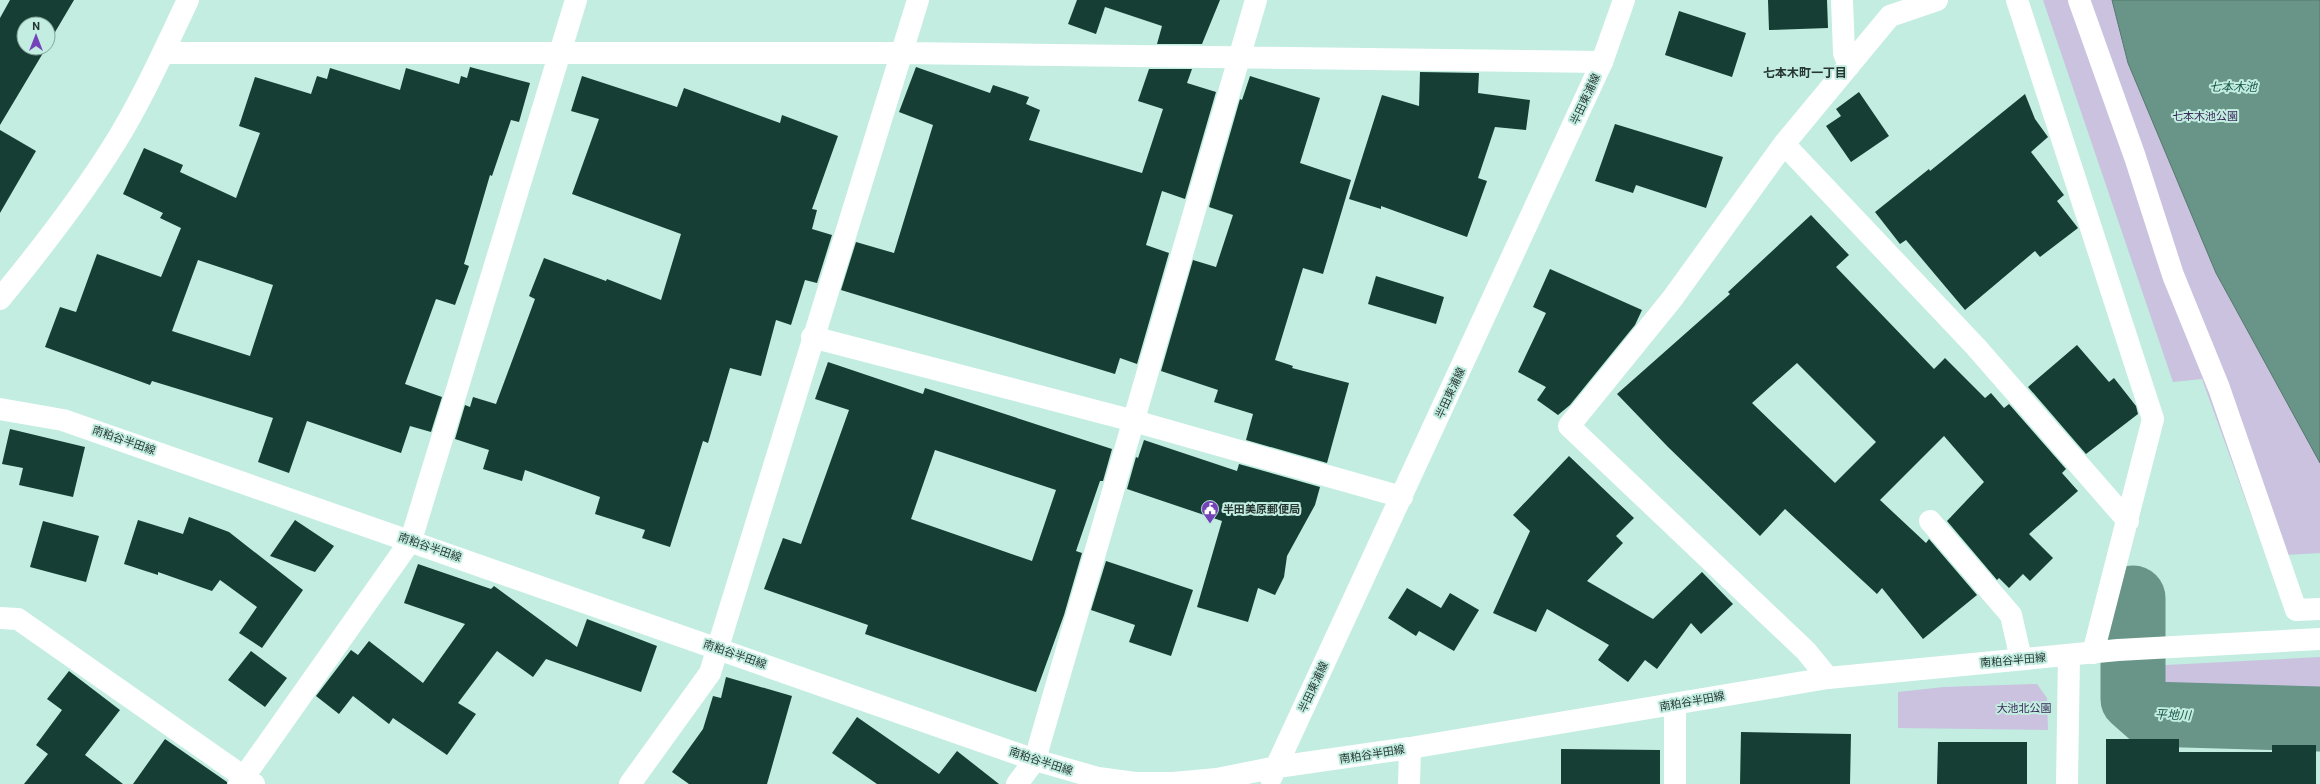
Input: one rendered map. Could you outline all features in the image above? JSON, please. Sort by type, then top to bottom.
[{"type":"street","points":[[0,300],[53,234],[115,143],[163,53],[188,0]]},
{"type":"street","points":[[0,618],[18,619],[246,782],[411,540],[576,0]]},
{"type":"street","points":[[630,784],[710,673],[719,648],[812,337],[918,0]]},
{"type":"street","points":[[1018,784],[1035,760],[1256,0]]},
{"type":"street","name":"半田東浦線","points":[[1273,775],[1602,62],[1624,0]]},
{"type":"street","points":[[1842,0],[1844,53],[1849,66]]},
{"type":"street","points":[[1828,678],[1806,651],[1569,426],[1672,299],[1784,144],[1890,16],[1937,0]]},
{"type":"street","points":[[2017,0],[2153,419],[2128,521],[2093,652]]},
{"type":"street","points":[[2079,0],[2135,157],[2174,275],[2219,388],[2296,610],[2320,610]]},
{"type":"street","points":[[163,53],[902,53],[1602,62]]},
{"type":"street","points":[[1784,144],[1976,347],[2128,521]]},
{"type":"street","points":[[812,337],[1134,422],[1402,497]]},
{"type":"street","name":"南粕谷半田線","points":[[0,409],[63,420],[411,540],[1035,760],[1098,778],[1135,783],[1174,783],[1273,775],[1410,748],[1828,678],[2118,650],[2147,650],[2320,639]]},
{"type":"street","points":[[1930,521],[2012,615],[2021,659]]},
{"type":"street","points":[[2066,784],[2069,655]]},
{"type":"street","points":[[1676,704],[1676,784]]},
{"type":"street","points":[[1409,784],[1410,748]]},
{"type":"green space","name":"七本木池公園","points":[[2043,0],[2320,0],[2320,553],[2266,556],[2202,379],[2173,382]]},
{"type":"green space","points":[[2320,657],[2320,708],[2160,702],[2150,690],[2147,666]]},
{"type":"green space","name":"大池北公園","points":[[2037,684],[2047,698],[2048,730],[1898,728],[1898,692],[1944,687]]},
{"type":"water","name":"七本木池","points":[[2112,0],[2320,0],[2320,463],[2216,273],[2128,63]]},
{"type":"building","points":[[10,0],[74,0],[56,30],[56,16],[16,16],[16,56],[41,56],[0,125],[0,18]]},
{"type":"building","points":[[1077,0],[1220,0],[1202,44],[1157,44],[1162,26],[1105,7],[1096,34],[1068,24]]},
{"type":"building","points":[[1768,0],[1827,0],[1828,28],[1769,30]]},
{"type":"building","points":[[1679,11],[1746,33],[1732,77],[1665,55]]},
{"type":"building","points":[[470,67],[530,83],[519,122],[511,120],[492,176],[490,175],[464,264],[469,266],[455,305],[436,299],[405,384],[442,397],[431,432],[410,426],[401,453],[307,421],[289,473],[258,462],[273,418],[152,381],[150,385],[45,347],[60,307],[76,312],[97,254],[161,277],[181,228],[160,218],[163,213],[123,194],[144,148],[183,165],[180,172],[236,198],[260,133],[239,126],[255,77],[311,94],[317,76],[327,79],[330,68],[400,90],[406,68],[459,84],[461,76],[467,78]],"holes":[[[198,260],[273,285],[250,356],[172,331]]]},
{"type":"building","points":[[916,67],[990,93],[993,85],[1029,97],[1026,104],[1040,110],[1029,140],[1142,173],[1163,109],[1138,101],[1149,69],[1192,69],[1187,83],[1216,92],[1185,199],[1162,191],[1146,245],[1169,253],[1137,364],[1120,358],[1115,374],[841,290],[856,242],[894,253],[933,125],[899,112]]},
{"type":"building","points":[[1420,72],[1479,73],[1478,93],[1530,100],[1526,130],[1495,127],[1478,178],[1487,181],[1467,237],[1381,206],[1381,209],[1349,199],[1382,95],[1419,106]]},
{"type":"building","points":[[582,76],[677,107],[684,88],[780,123],[782,115],[838,136],[812,209],[817,210],[812,229],[832,235],[817,283],[805,280],[791,325],[776,320],[761,376],[730,368],[708,443],[703,441],[670,547],[642,538],[645,530],[595,514],[600,497],[525,470],[522,481],[483,469],[489,450],[455,439],[465,405],[470,407],[473,397],[496,404],[535,299],[529,296],[544,258],[606,281],[607,279],[661,300],[681,234],[572,194],[599,119],[571,111]]},
{"type":"building","points":[[1250,76],[1320,98],[1300,163],[1351,180],[1323,274],[1303,268],[1275,360],[1293,366],[1292,368],[1349,383],[1327,463],[1246,440],[1253,414],[1214,402],[1218,390],[1161,371],[1193,260],[1216,267],[1233,215],[1209,207],[1240,99],[1242,100]]},
{"type":"building","points":[[1859,92],[1889,136],[1851,162],[1826,126],[1841,116],[1836,109]]},
{"type":"building","points":[[2025,94],[2035,119],[2048,137],[2031,152],[2064,195],[2057,201],[2078,228],[2040,257],[2035,251],[1965,310],[1906,240],[1900,244],[1875,212],[1929,169],[1930,171]]},
{"type":"building","points":[[1615,124],[1723,157],[1706,208],[1636,185],[1633,193],[1595,181]]},
{"type":"building","points":[[0,130],[36,151],[0,213]]},
{"type":"building","points":[[1811,215],[1849,255],[1836,267],[1934,369],[1945,358],[1985,398],[1991,393],[2004,408],[2009,404],[2066,469],[2062,473],[2078,491],[2029,534],[2053,558],[2030,581],[2023,574],[2009,588],[1999,578],[1997,580],[1947,521],[1984,482],[1944,436],[1880,500],[1926,543],[1929,539],[1977,595],[1923,639],[1882,588],[1877,594],[1785,509],[1760,536],[1668,447],[1617,394],[1730,294],[1728,292]],"holes":[[[1797,363],[1876,442],[1835,483],[1752,403]]]},
{"type":"building","points":[[1550,269],[1642,310],[1635,325],[1570,405],[1558,415],[1537,400],[1546,387],[1518,372],[1546,313],[1533,307]]},
{"type":"building","points":[[1376,276],[1444,297],[1436,324],[1368,304]]},
{"type":"building","points":[[2077,345],[2109,382],[2114,378],[2136,406],[2138,414],[2086,454],[2028,387]]},
{"type":"building","points":[[828,362],[923,394],[925,388],[1112,449],[1103,481],[1100,481],[1076,551],[1082,553],[1064,615],[1036,692],[865,634],[868,625],[764,589],[783,538],[801,544],[849,410],[815,399]],"holes":[[[935,450],[1056,490],[1032,561],[911,519]]]},
{"type":"building","points":[[10,429],[85,447],[73,497],[19,485],[23,468],[2,464]]},
{"type":"building","points":[[1144,440],[1237,471],[1239,464],[1320,487],[1315,505],[1287,556],[1284,577],[1275,595],[1258,588],[1248,622],[1197,607],[1222,521],[1127,489],[1136,457],[1138,458]]},
{"type":"building","points":[[1569,456],[1634,518],[1616,536],[1623,543],[1587,581],[1653,619],[1702,572],[1733,604],[1701,634],[1691,623],[1657,669],[1645,660],[1628,682],[1598,660],[1609,645],[1547,609],[1536,632],[1493,613],[1530,531],[1513,515]]},
{"type":"building","points":[[189,517],[229,532],[303,590],[262,648],[239,633],[257,607],[220,580],[212,591],[158,572],[158,575],[124,564],[138,520],[183,534]]},
{"type":"building","points":[[295,520],[334,546],[315,572],[270,556]]},
{"type":"building","points":[[43,521],[99,536],[86,582],[30,567]]},
{"type":"building","points":[[1106,561],[1193,590],[1171,656],[1129,642],[1135,625],[1091,610]]},
{"type":"building","points":[[418,564],[491,589],[494,586],[577,647],[587,619],[657,646],[641,692],[546,659],[533,677],[497,651],[458,703],[476,714],[447,755],[393,718],[389,724],[353,696],[339,714],[316,696],[351,650],[358,655],[369,641],[423,683],[465,624],[404,603]]},
{"type":"building","points":[[1407,588],[1441,608],[1450,593],[1479,610],[1454,651],[1419,631],[1416,636],[1388,618]]},
{"type":"building","points":[[251,651],[287,678],[265,707],[228,680]]},
{"type":"building","points":[[69,671],[120,710],[85,755],[123,784],[24,784],[48,754],[36,745],[62,710],[47,699]]},
{"type":"building","points":[[726,677],[792,696],[767,784],[689,784],[672,772],[703,729],[713,696],[721,698]]},
{"type":"building","points":[[857,717],[939,774],[957,751],[999,784],[877,784],[832,753]]},
{"type":"building","points":[[1741,732],[1851,734],[1850,784],[1740,784]]},
{"type":"building","points":[[165,739],[227,782],[227,784],[133,784]]},
{"type":"building","points":[[2106,739],[2179,739],[2179,752],[2272,752],[2272,745],[2316,745],[2316,784],[2106,784]]},
{"type":"building","points":[[1938,742],[2027,742],[2027,784],[1937,784]]},
{"type":"building","points":[[1561,749],[1660,750],[1660,784],[1561,784]]},
{"type":"waterway","name":"平地川","points":[[2133,598],[2133,699],[2150,714],[2320,719]]},
{"type":"place","name":"半田美原郵便局","points":[[1210,524]]},
{"type":"district","name":"七本木町一丁目","points":[[1805,73]]}]
